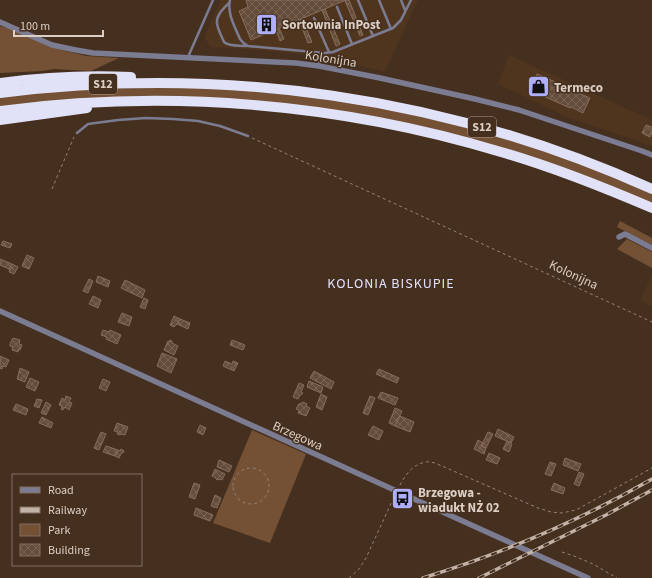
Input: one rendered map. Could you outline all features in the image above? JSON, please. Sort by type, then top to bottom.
[{"type":"highway","points":[[0,83],[36,78],[88,76],[143,77],[206,84]]},
{"type":"highway","name":"S12","points":[[0,93],[52,87],[162,83],[265,88],[367,101],[423,112],[489,129],[545,147],[602,168],[652,189]]},
{"type":"highway","points":[[0,120],[80,109],[122,101]]},
{"type":"highway","name":"S12","points":[[0,111],[71,103],[171,101],[265,106],[333,114],[452,138],[526,160],[592,183],[652,208]]},
{"type":"street","name":"Kolonijna","points":[[0,22],[52,45],[93,53],[296,63],[319,66],[423,87],[519,110],[652,155]]},
{"type":"street","points":[[619,237],[625,234],[652,248]]},
{"type":"street","name":"Brzegowa","points":[[0,311],[588,578]]},
{"type":"lane","points":[[188,57],[213,0]]},
{"type":"lane","points":[[358,0],[373,36]]},
{"type":"lane","points":[[379,0],[391,29]]},
{"type":"lane","points":[[401,0],[405,11]]},
{"type":"lane","points":[[230,1],[223,8],[217,19],[224,42],[229,45],[333,52],[394,28],[401,20],[411,0]]},
{"type":"lane","points":[[230,1],[231,17],[240,39],[248,46]]},
{"type":"lane","points":[[337,7],[352,44]]},
{"type":"lane","points":[[314,18],[329,52]]},
{"type":"lane","points":[[319,66],[321,52]]},
{"type":"lane","points":[[77,133],[88,124],[146,118],[198,121],[220,126],[248,136]]},
{"type":"path","points":[[52,189],[74,136],[77,133]]},
{"type":"path","name":"Kolonijna","points":[[248,136],[652,322]]},
{"type":"path","points":[[538,508],[562,513],[576,510],[652,468]]},
{"type":"path","points":[[254,469],[259,470],[264,474],[268,484],[266,496],[256,503],[250,504],[240,500],[236,495],[233,484],[238,474],[242,470],[254,469]]},
{"type":"path","points":[[562,552],[593,564],[617,578]]},
{"type":"shaded area","points":[[221,0],[418,0],[385,72],[320,56],[211,47],[204,38]]},
{"type":"shaded area","points":[[509,55],[652,120],[652,146],[569,118],[498,84]]},
{"type":"shaded area","points":[[652,275],[652,306],[640,301]]},
{"type":"green space","points":[[0,26],[11,29],[50,47],[86,56],[119,58],[91,71],[54,69],[0,73]]},
{"type":"green space","points":[[203,87],[297,95],[377,106],[454,123],[565,157],[652,193],[652,204],[540,160],[281,104],[0,107],[0,96],[50,90]]},
{"type":"green space","points":[[620,221],[652,238],[652,245],[617,227]]},
{"type":"green space","points":[[627,239],[652,252],[652,268],[617,249]]},
{"type":"green space","points":[[252,430],[306,454],[270,543],[213,523]]},
{"type":"building","name":"Sortownia InPost","points":[[246,0],[346,0],[251,40],[239,11],[248,7]]},
{"type":"building","points":[[349,0],[363,35],[360,36],[345,1]]},
{"type":"building","points":[[325,9],[340,44],[336,46],[322,10]]},
{"type":"building","points":[[302,19],[312,42],[308,43],[299,20]]},
{"type":"building","points":[[279,28],[284,39],[280,41],[276,30]]},
{"type":"building","points":[[537,74],[590,98],[583,113],[530,90]]},
{"type":"building","points":[[646,125],[652,127],[650,137],[642,133]]},
{"type":"building","points":[[3,241],[12,244],[10,248],[1,245]]},
{"type":"building","points":[[27,255],[34,258],[29,269],[22,266]]},
{"type":"building","points":[[0,259],[12,264],[9,269],[0,265]]},
{"type":"building","points":[[12,264],[18,267],[14,274],[9,272]]},
{"type":"building","points":[[98,276],[110,281],[108,287],[96,282]]},
{"type":"building","points":[[89,279],[93,281],[88,293],[83,291]]},
{"type":"building","points":[[125,280],[145,290],[142,298],[121,288]]},
{"type":"building","points":[[93,296],[101,300],[98,308],[89,304]]},
{"type":"building","points":[[144,298],[148,300],[145,309],[140,307]]},
{"type":"building","points":[[122,313],[132,317],[129,326],[118,322]]},
{"type":"building","points":[[174,316],[180,319],[174,327],[170,325]]},
{"type":"building","points":[[180,319],[190,323],[188,329],[177,324]]},
{"type":"building","points":[[103,330],[109,332],[110,330],[121,335],[117,344],[101,335]]},
{"type":"building","points":[[13,338],[20,340],[19,344],[22,345],[18,352],[12,350],[13,347],[10,346]]},
{"type":"building","points":[[170,340],[178,346],[174,355],[164,350],[168,341],[169,342]]},
{"type":"building","points":[[232,340],[245,345],[243,350],[230,345]]},
{"type":"building","points":[[162,353],[177,359],[171,373],[157,366]]},
{"type":"building","points":[[0,356],[9,360],[6,367],[3,366],[2,369],[0,368]]},
{"type":"building","points":[[225,361],[232,364],[233,361],[238,363],[234,371],[223,366]]},
{"type":"building","points":[[20,368],[29,372],[25,382],[17,379]]},
{"type":"building","points":[[379,369],[399,378],[397,383],[376,374]]},
{"type":"building","points":[[314,371],[334,382],[331,389],[310,378]]},
{"type":"building","points":[[30,378],[39,382],[35,391],[26,387]]},
{"type":"building","points":[[103,379],[110,382],[106,391],[99,388]]},
{"type":"building","points":[[309,381],[323,387],[321,393],[307,387]]},
{"type":"building","points":[[299,383],[304,385],[301,392],[303,393],[298,399],[293,397]]},
{"type":"building","points":[[381,392],[398,398],[395,405],[378,398]]},
{"type":"building","points":[[321,394],[327,397],[322,410],[316,407]]},
{"type":"building","points":[[66,396],[71,398],[69,402],[72,403],[69,410],[65,407],[63,410],[61,409],[62,406],[59,405],[62,398],[65,400]]},
{"type":"building","points":[[370,396],[375,398],[368,415],[363,413]]},
{"type":"building","points":[[37,399],[42,400],[39,408],[34,406]]},
{"type":"building","points":[[46,402],[51,405],[46,415],[41,413]]},
{"type":"building","points":[[303,402],[310,408],[306,416],[298,413],[299,410],[296,409],[299,404]]},
{"type":"building","points":[[16,404],[28,409],[26,415],[13,410]]},
{"type":"building","points":[[395,408],[402,411],[395,426],[389,423]]},
{"type":"building","points":[[400,416],[414,422],[410,432],[395,426]]},
{"type":"building","points":[[42,417],[53,423],[51,428],[39,423]]},
{"type":"building","points":[[117,423],[128,427],[125,435],[117,434],[118,432],[114,431]]},
{"type":"building","points":[[200,425],[206,428],[203,435],[197,432]]},
{"type":"building","points":[[373,426],[383,431],[379,440],[368,435]]},
{"type":"building","points":[[498,429],[514,437],[511,443],[495,436]]},
{"type":"building","points":[[101,432],[106,434],[99,450],[94,448]]},
{"type":"building","points":[[488,432],[493,434],[486,448],[481,446]]},
{"type":"building","points":[[478,440],[483,443],[481,446],[486,448],[484,454],[474,449]]},
{"type":"building","points":[[507,441],[512,444],[509,452],[503,449]]},
{"type":"building","points":[[106,446],[118,450],[115,456],[103,452]]},
{"type":"building","points":[[121,449],[124,451],[119,458],[115,456],[118,450],[120,451]]},
{"type":"building","points":[[489,453],[500,458],[497,464],[486,460]]},
{"type":"building","points":[[565,458],[581,464],[578,471],[563,465]]},
{"type":"building","points":[[219,460],[232,466],[229,472],[217,467]]},
{"type":"building","points":[[550,462],[556,464],[551,476],[545,474]]},
{"type":"building","points":[[215,469],[225,474],[222,480],[218,480],[212,476]]},
{"type":"building","points":[[579,472],[584,474],[579,486],[574,484]]},
{"type":"building","points":[[194,483],[200,485],[195,499],[189,497]]},
{"type":"building","points":[[554,483],[565,488],[563,494],[551,490]]},
{"type":"building","points":[[215,495],[221,498],[217,508],[211,506]]},
{"type":"building","points":[[196,508],[213,515],[210,521],[194,515]]},
{"type":"railway","points":[[423,578],[483,558],[540,535],[597,509],[652,479]]},
{"type":"railway","points":[[479,578],[606,515],[652,490]]},
{"type":"place","name":"Sortownia InPost","points":[[267,24]]},
{"type":"place","name":"Termeco","points":[[539,87]]},
{"type":"place","name":"Brzegowa - wiadukt NŻ 02","points":[[402,499]]},
{"type":"district","name":"KOLONIA BISKUPIE","points":[[391,283]]}]
